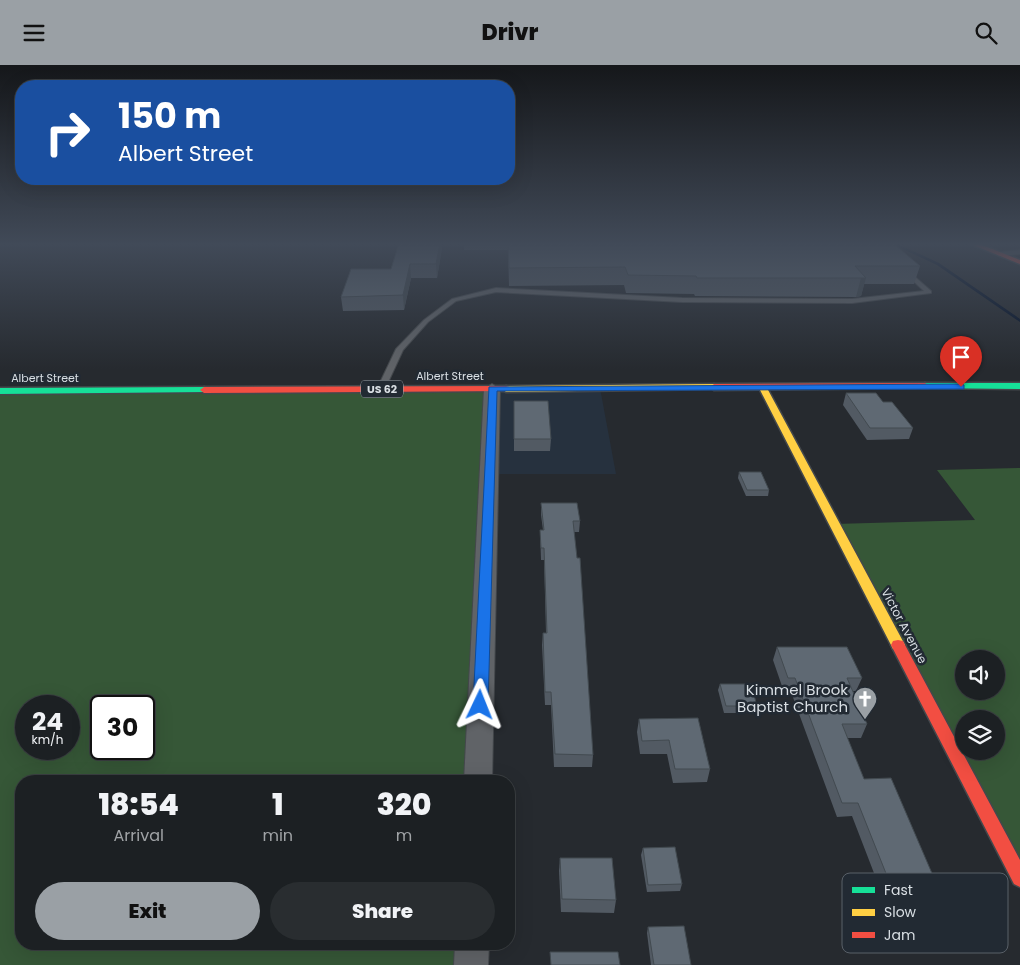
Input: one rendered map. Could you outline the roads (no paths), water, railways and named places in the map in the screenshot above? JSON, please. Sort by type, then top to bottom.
[{"type":"main road","name":"Albert Street","points":[[0,391],[1020,386]]},
{"type":"main road","name":"Victor Avenue","points":[[763,387],[1020,878]]},
{"type":"street","points":[[478,775],[492,389]]},
{"type":"street","points":[[471,965],[472,950]]},
{"type":"lane","points":[[382,389],[400,349],[426,321],[454,301],[496,291],[682,300],[852,301],[929,292],[922,285]]},
{"type":"waterway","points":[[968,285],[1020,321]]},
{"type":"place","name":"Kimmel Brook Baptist Church","points":[[865,720]]}]
